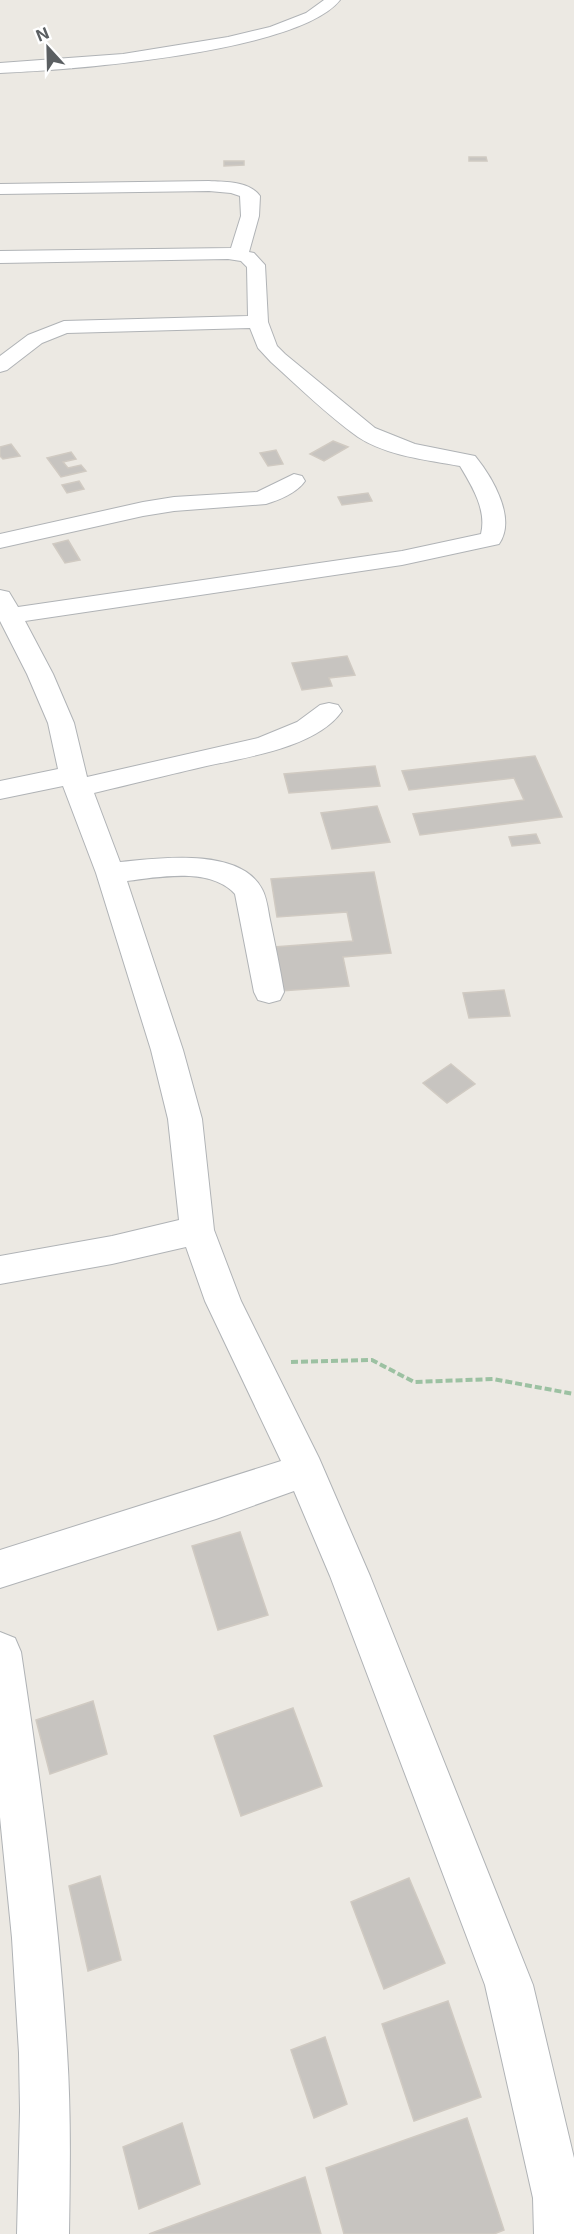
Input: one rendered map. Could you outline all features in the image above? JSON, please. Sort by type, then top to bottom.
[{"type":"street","points":[[0,68],[96,62],[264,35],[319,12],[333,0]]},
{"type":"street","points":[[0,189],[209,186],[239,190],[251,196],[250,216],[239,254]]},
{"type":"street","points":[[0,257],[239,254],[248,257],[256,265],[258,322],[268,348],[367,433],[391,444],[412,450],[467,461],[495,515],[491,539],[467,546],[402,558],[5,607],[40,674],[62,723],[75,782],[111,873],[167,1050],[185,1119],[197,1230],[224,1301],[305,1470],[350,1576],[436,1792],[509,1985],[558,2198],[560,2234]]},
{"type":"street","points":[[0,366],[35,339],[64,327],[258,322]]},
{"type":"street","points":[[0,541],[143,509],[174,504],[258,499],[269,496],[294,481]]},
{"type":"street","points":[[0,790],[75,782],[265,744],[294,735],[316,723],[329,711]]},
{"type":"street","points":[[111,873],[157,867],[188,867],[225,874],[244,883],[249,891],[269,992]]},
{"type":"street","points":[[0,1270],[112,1250],[197,1230]]},
{"type":"street","points":[[0,1569],[216,1501],[305,1470]]},
{"type":"street","points":[[0,1652],[20,1792],[36,1956],[45,2110],[43,2234]]},
{"type":"path","points":[[252,1361],[372,1360],[414,1382],[493,1379],[574,1394]]},
{"type":"building","points":[[469,157],[486,157],[487,161],[469,161]]},
{"type":"building","points":[[224,161],[244,161],[244,165],[224,166]]},
{"type":"building","points":[[333,441],[348,447],[324,461],[310,454]]},
{"type":"building","points":[[11,444],[20,456],[3,459],[0,456],[0,447]]},
{"type":"building","points":[[276,450],[283,464],[268,466],[260,453]]},
{"type":"building","points":[[71,452],[76,459],[63,462],[68,468],[81,465],[86,471],[61,477],[47,458]]},
{"type":"building","points":[[79,481],[84,489],[67,493],[62,485]]},
{"type":"building","points":[[368,493],[372,501],[342,505],[338,497]]},
{"type":"building","points":[[68,540],[80,560],[65,563],[53,544]]},
{"type":"building","points":[[347,656],[355,675],[329,678],[332,686],[302,690],[292,663]]},
{"type":"building","points":[[535,756],[562,817],[420,835],[413,814],[524,800],[514,778],[409,790],[402,771]]},
{"type":"building","points":[[375,766],[380,786],[289,793],[284,774]]},
{"type":"building","points":[[377,806],[390,842],[332,849],[321,813]]},
{"type":"building","points":[[536,834],[540,843],[512,846],[509,837]]},
{"type":"building","points":[[374,872],[391,953],[343,957],[349,986],[281,991],[274,947],[353,941],[347,912],[277,917],[271,879]]},
{"type":"building","points":[[504,990],[510,1016],[469,1018],[463,993]]},
{"type":"building","points":[[451,1064],[475,1084],[447,1103],[423,1083]]},
{"type":"building","points":[[240,1532],[268,1615],[218,1630],[192,1546]]},
{"type":"building","points":[[93,1701],[107,1754],[50,1774],[36,1720]]},
{"type":"building","points":[[293,1708],[322,1786],[241,1816],[214,1736]]},
{"type":"building","points":[[100,1876],[121,1960],[88,1971],[69,1886]]},
{"type":"building","points":[[409,1878],[445,1963],[384,1989],[351,1902]]},
{"type":"building","points":[[448,2001],[481,2097],[414,2121],[382,2024]]},
{"type":"building","points":[[325,2037],[347,2104],[314,2118],[291,2050]]},
{"type":"building","points":[[467,2118],[504,2230],[494,2234],[344,2234],[326,2168]]},
{"type":"building","points":[[182,2123],[200,2184],[139,2209],[123,2147]]},
{"type":"building","points":[[305,2177],[321,2234],[149,2234]]}]
